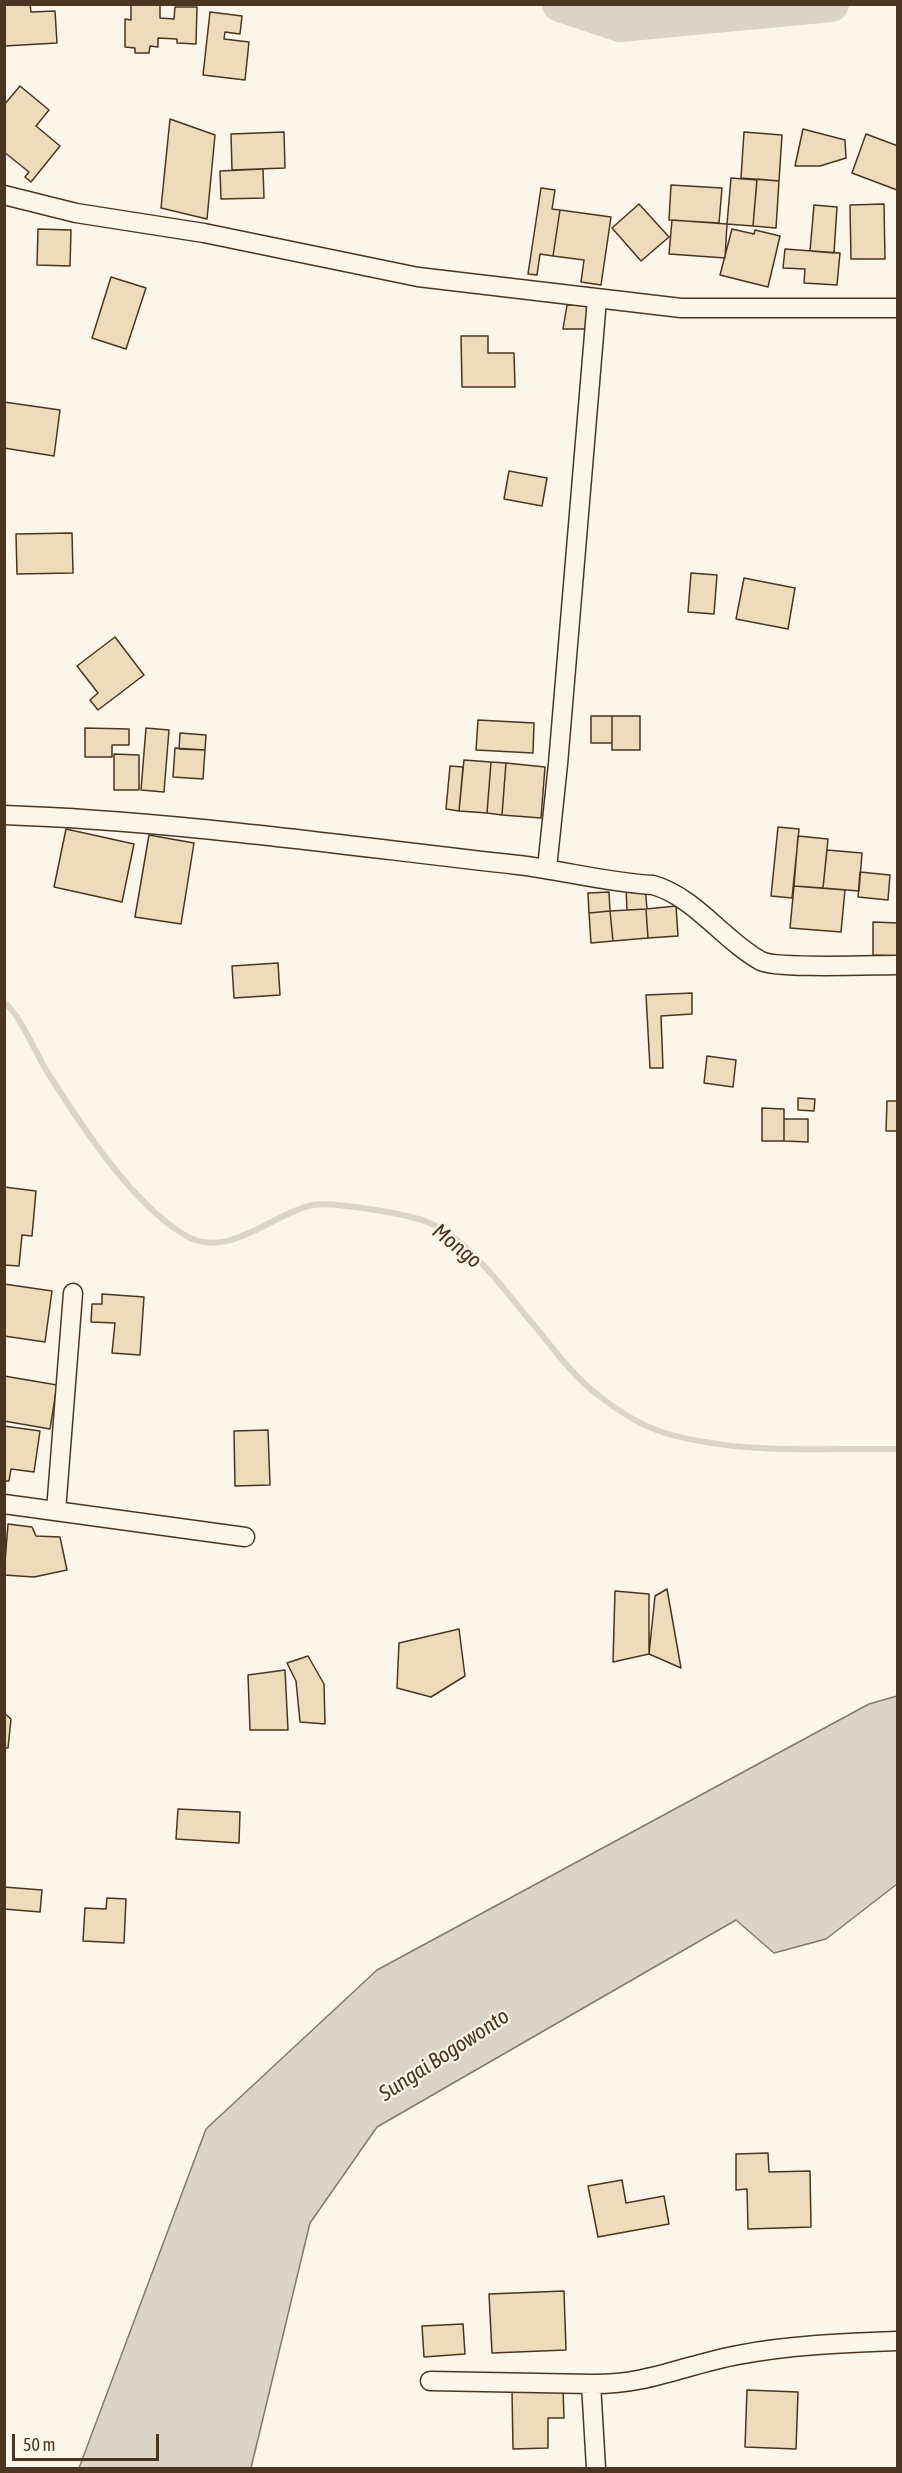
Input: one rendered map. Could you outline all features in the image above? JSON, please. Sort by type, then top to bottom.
[{"type":"street","points":[[4,195],[88,215],[204,233],[418,277],[681,308],[897,308]]},
{"type":"street","points":[[547,868],[558,764],[597,299]]},
{"type":"street","points":[[4,815],[66,817],[547,868],[660,886],[685,902],[747,952],[768,964],[897,965]]},
{"type":"street","points":[[56,1511],[73,1293]]},
{"type":"street","points":[[4,1504],[245,1537]]},
{"type":"street","points":[[430,2381],[621,2385],[651,2379],[739,2354],[848,2342],[897,2341]]},
{"type":"street","points":[[591,2384],[596,2469]]},
{"type":"water","name":"Sungai Bogowonto","points":[[897,1696],[897,1884],[826,1939],[774,1953],[736,1920],[377,2127],[310,2223],[251,2468],[79,2468],[206,2129],[377,1970],[869,1704]]},
{"type":"building","points":[[4,4],[30,4],[31,12],[55,11],[57,43],[4,46]]},
{"type":"building","points":[[131,4],[160,5],[160,18],[174,19],[175,7],[197,7],[196,44],[177,43],[177,39],[158,38],[158,47],[150,46],[149,53],[135,53],[135,48],[125,47],[125,19],[131,20]]},
{"type":"building","points":[[210,12],[242,16],[240,34],[225,32],[224,39],[249,42],[245,80],[203,75]]},
{"type":"building","points":[[20,86],[49,110],[36,126],[60,146],[31,182],[25,177],[29,172],[4,152],[4,105]]},
{"type":"building","points":[[170,119],[215,135],[207,219],[161,208]]},
{"type":"building","points":[[803,129],[845,140],[846,158],[820,166],[795,166]]},
{"type":"building","points":[[284,132],[285,168],[232,170],[231,134]]},
{"type":"building","points":[[744,132],[782,135],[779,181],[741,178]]},
{"type":"building","points":[[866,134],[898,146],[897,190],[852,173]]},
{"type":"building","points":[[263,169],[264,198],[221,199],[220,171]]},
{"type":"building","points":[[731,178],[757,180],[753,226],[727,224]]},
{"type":"building","points":[[757,179],[779,181],[776,228],[753,226]]},
{"type":"building","points":[[671,185],[722,188],[719,223],[669,220]]},
{"type":"building","points":[[541,188],[555,190],[552,209],[560,210],[553,256],[540,254],[537,275],[528,274]]},
{"type":"building","points":[[639,204],[669,237],[641,261],[612,228]]},
{"type":"building","points":[[884,204],[885,259],[851,259],[850,205]]},
{"type":"building","points":[[814,205],[837,207],[834,253],[810,251]]},
{"type":"building","points":[[560,210],[611,217],[601,285],[581,282],[584,260],[553,256]]},
{"type":"building","points":[[672,220],[727,224],[725,258],[669,254]]},
{"type":"building","points":[[38,229],[71,230],[70,266],[37,265]]},
{"type":"building","points":[[732,229],[754,234],[755,230],[780,236],[768,287],[720,275]]},
{"type":"building","points":[[785,249],[840,253],[837,285],[804,283],[805,269],[783,268]]},
{"type":"building","points":[[111,277],[146,288],[126,349],[92,338]]},
{"type":"building","points":[[567,305],[591,305],[586,329],[563,329]]},
{"type":"building","points":[[461,336],[488,336],[488,353],[514,353],[515,387],[462,387]]},
{"type":"building","points":[[4,402],[60,410],[54,456],[4,448]]},
{"type":"building","points":[[509,471],[547,478],[542,506],[504,499]]},
{"type":"building","points":[[72,533],[73,573],[17,574],[16,534]]},
{"type":"building","points":[[691,573],[717,575],[714,614],[688,612]]},
{"type":"building","points":[[744,578],[795,588],[788,629],[736,619]]},
{"type":"building","points":[[115,637],[144,675],[98,710],[90,700],[98,693],[77,666]]},
{"type":"building","points":[[591,716],[612,716],[612,743],[591,743]]},
{"type":"building","points":[[612,716],[640,716],[640,750],[612,750]]},
{"type":"building","points":[[478,720],[534,723],[533,753],[476,750]]},
{"type":"building","points":[[85,728],[129,729],[129,745],[112,745],[112,757],[85,757]]},
{"type":"building","points":[[146,728],[169,730],[164,792],[141,790]]},
{"type":"building","points":[[180,733],[206,735],[205,750],[179,749]]},
{"type":"building","points":[[175,748],[205,750],[203,779],[173,777]]},
{"type":"building","points":[[114,754],[139,755],[139,790],[114,790]]},
{"type":"building","points":[[464,760],[491,762],[487,813],[459,811]]},
{"type":"building","points":[[491,762],[506,763],[502,815],[487,813]]},
{"type":"building","points":[[506,763],[545,767],[541,818],[502,815]]},
{"type":"building","points":[[450,766],[463,767],[459,811],[446,809]]},
{"type":"building","points":[[778,827],[799,829],[792,898],[771,896]]},
{"type":"building","points":[[66,829],[134,844],[122,902],[54,887]]},
{"type":"building","points":[[149,835],[194,843],[181,924],[135,917]]},
{"type":"building","points":[[798,836],[828,839],[823,888],[794,886]]},
{"type":"building","points":[[827,850],[862,853],[859,891],[823,888]]},
{"type":"building","points":[[860,872],[890,875],[888,900],[858,897]]},
{"type":"building","points":[[645,886],[647,909],[627,910],[626,888]]},
{"type":"building","points":[[794,886],[845,890],[841,932],[790,928]]},
{"type":"building","points":[[609,892],[610,911],[589,913],[588,893]]},
{"type":"building","points":[[676,906],[678,936],[648,938],[646,909]]},
{"type":"building","points":[[646,909],[648,938],[613,941],[610,911]]},
{"type":"building","points":[[610,911],[613,941],[591,943],[589,913]]},
{"type":"building","points":[[873,922],[898,923],[898,956],[873,955]]},
{"type":"building","points":[[278,963],[280,995],[234,998],[232,966]]},
{"type":"building","points":[[692,993],[692,1014],[661,1016],[663,1068],[650,1068],[646,995]]},
{"type":"building","points":[[707,1056],[736,1060],[733,1087],[704,1083]]},
{"type":"building","points":[[798,1098],[815,1099],[814,1111],[798,1110]]},
{"type":"building","points":[[887,1101],[898,1101],[898,1131],[886,1131]]},
{"type":"building","points":[[762,1108],[784,1109],[784,1141],[762,1141]]},
{"type":"building","points":[[784,1119],[808,1119],[808,1142],[784,1141]]},
{"type":"building","points":[[4,1187],[36,1191],[32,1236],[22,1235],[19,1266],[4,1265]]},
{"type":"building","points":[[4,1284],[52,1291],[45,1342],[4,1336]]},
{"type":"building","points":[[102,1294],[144,1297],[140,1355],[112,1353],[115,1323],[91,1322],[92,1304],[102,1304]]},
{"type":"building","points":[[4,1376],[57,1385],[50,1429],[4,1421]]},
{"type":"building","points":[[4,1426],[40,1431],[34,1472],[11,1469],[9,1481],[4,1481]]},
{"type":"building","points":[[268,1430],[270,1485],[235,1486],[234,1431]]},
{"type":"building","points":[[8,1524],[32,1527],[36,1536],[60,1537],[67,1570],[34,1577],[4,1575]]},
{"type":"building","points":[[667,1589],[681,1668],[649,1654],[655,1596]]},
{"type":"building","points":[[615,1591],[649,1594],[649,1654],[613,1662]]},
{"type":"building","points":[[459,1629],[465,1676],[431,1697],[397,1688],[399,1643]]},
{"type":"building","points":[[308,1656],[324,1684],[325,1724],[300,1722],[296,1681],[287,1663]]},
{"type":"building","points":[[285,1670],[288,1730],[250,1730],[248,1675]]},
{"type":"building","points":[[4,1713],[11,1719],[8,1748],[4,1748]]},
{"type":"building","points":[[178,1809],[240,1812],[239,1843],[176,1839]]},
{"type":"building","points":[[4,1887],[42,1890],[40,1912],[4,1909]]},
{"type":"building","points":[[107,1898],[126,1899],[124,1943],[83,1941],[85,1908],[106,1909]]},
{"type":"building","points":[[768,2153],[769,2172],[810,2171],[811,2227],[748,2229],[747,2189],[736,2190],[736,2154]]},
{"type":"building","points":[[622,2180],[626,2203],[664,2196],[669,2224],[598,2237],[588,2186]]},
{"type":"building","points":[[564,2291],[566,2350],[492,2353],[489,2294]]},
{"type":"building","points":[[463,2324],[465,2354],[424,2357],[422,2326]]},
{"type":"building","points":[[563,2389],[564,2418],[548,2418],[548,2448],[513,2449],[512,2390]]},
{"type":"building","points":[[747,2390],[798,2392],[796,2449],[745,2447]]},
{"type":"waterway","points":[[560,4],[620,24],[831,4]]},
{"type":"waterway","name":"Mongo","points":[[4,1002],[17,1017],[48,1073],[108,1161],[144,1202],[163,1220],[183,1234],[199,1241],[216,1243],[232,1240],[296,1210],[322,1204],[404,1215],[427,1222],[455,1238],[482,1263],[588,1387],[613,1406],[648,1426],[665,1433],[722,1445],[780,1449],[898,1449]]}]
